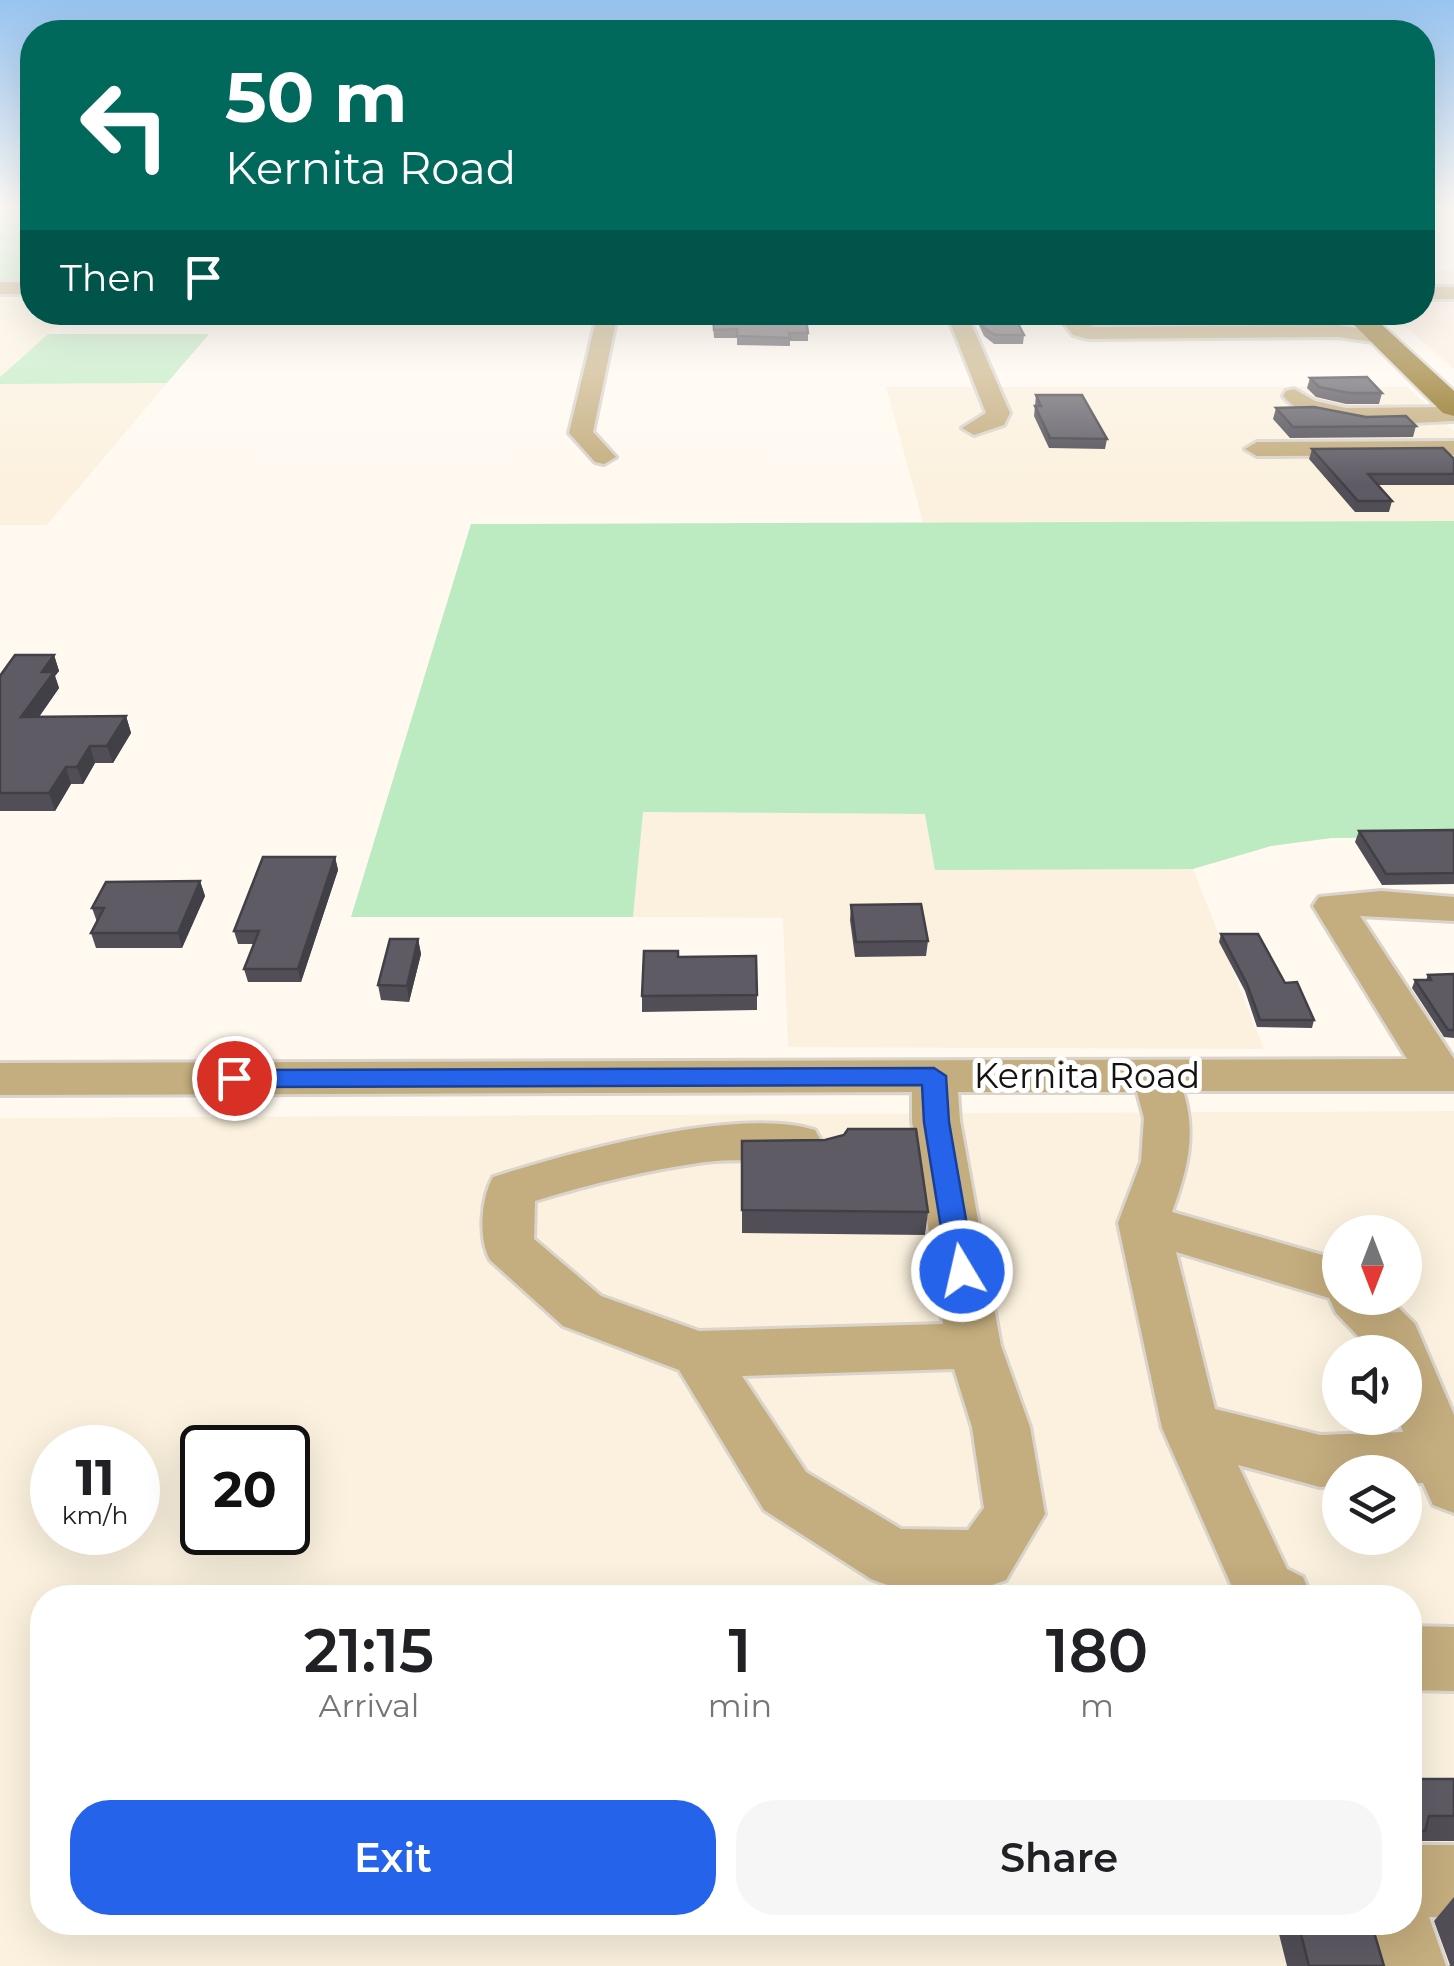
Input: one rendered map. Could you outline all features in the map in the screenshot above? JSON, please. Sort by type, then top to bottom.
[{"type":"main road","points":[[1367,325],[1454,411]]},
{"type":"street","points":[[604,457],[581,433],[605,325]]},
{"type":"street","points":[[961,325],[998,413],[996,420],[974,428]]},
{"type":"street","points":[[1076,325],[1088,333],[1338,330],[1379,336]]},
{"type":"street","points":[[1294,396],[1314,410],[1334,414],[1454,411]]},
{"type":"street","points":[[1257,449],[1454,448]]},
{"type":"street","points":[[1447,1075],[1333,906],[1381,903],[1454,909]]},
{"type":"street","name":"Kernita Road","points":[[0,1079],[1447,1075]]},
{"type":"street","points":[[698,1354],[785,1492],[893,1558],[984,1559],[1015,1514],[1001,1426],[974,1346],[936,1122],[934,1076]]},
{"type":"street","points":[[1155,1076],[1168,1118],[1165,1162],[1143,1223],[1192,1428],[1263,1585]]},
{"type":"street","points":[[824,1142],[707,1144],[570,1172],[510,1190],[508,1246],[582,1311],[698,1354],[974,1346]]},
{"type":"street","points":[[1143,1223],[1322,1277]]},
{"type":"street","points":[[1372,1315],[1391,1335]]},
{"type":"street","points":[[1192,1428],[1320,1462],[1447,1471],[1422,1408]]},
{"type":"street","points":[[1422,1659],[1454,1660]]},
{"type":"street","points":[[1422,1881],[1454,1881]]},
{"type":"street","points":[[1398,1935],[1408,1966]]},
{"type":"shaded area","points":[[0,300],[20,300],[20,325],[58,325],[0,377]]},
{"type":"shaded area","points":[[1435,300],[1454,300],[1454,369],[1404,325],[1435,325]]},
{"type":"shaded area","points":[[167,383],[47,525],[0,525],[0,384]]},
{"type":"shaded area","points":[[886,387],[1408,387],[1454,431],[1454,521],[923,522]]},
{"type":"shaded area","points":[[642,812],[926,814],[936,870],[1193,869],[1264,1049],[788,1047],[783,918],[633,917]]},
{"type":"shaded area","points":[[1454,1111],[1454,1966],[0,1966],[0,1118]]},
{"type":"green space","points":[[48,334],[209,334],[167,383],[0,384],[0,377]]},
{"type":"green space","points":[[1454,521],[1454,837],[1332,838],[1271,846],[1193,869],[935,870],[925,814],[643,812],[633,917],[351,917],[471,524]]},
{"type":"building","points":[[714,325],[807,325],[808,333],[789,333],[790,338],[737,336],[737,329],[714,330]]},
{"type":"building","points":[[983,325],[1019,325],[1024,335],[995,335]]},
{"type":"building","points":[[1367,377],[1382,393],[1349,393],[1319,387],[1310,378]]},
{"type":"building","points":[[1036,395],[1082,395],[1107,439],[1050,438],[1035,406],[1041,406]]},
{"type":"building","points":[[1314,407],[1366,417],[1406,416],[1416,426],[1293,427],[1276,408]]},
{"type":"building","points":[[1443,448],[1454,459],[1454,474],[1368,474],[1392,501],[1358,501],[1312,449]]},
{"type":"building","points":[[15,655],[54,655],[42,672],[54,672],[21,717],[126,716],[107,746],[90,746],[77,767],[66,767],[49,793],[0,793],[0,676]]},
{"type":"building","points":[[1454,830],[1454,873],[1386,874],[1359,831]]},
{"type":"building","points":[[263,857],[335,857],[298,969],[244,969],[259,931],[234,931]]},
{"type":"building","points":[[200,881],[178,933],[91,933],[104,908],[92,908],[106,882]]},
{"type":"building","points":[[921,904],[928,941],[856,942],[851,905]]},
{"type":"building","points":[[1221,934],[1258,934],[1285,983],[1297,982],[1314,1020],[1260,1020],[1247,984]]},
{"type":"building","points":[[390,939],[418,939],[407,986],[378,985]]},
{"type":"building","points":[[644,951],[678,951],[678,957],[756,956],[757,995],[642,996]]},
{"type":"building","points":[[1454,974],[1454,1030],[1448,1030],[1415,980]]},
{"type":"building","points":[[848,1129],[916,1129],[928,1212],[742,1210],[742,1141],[825,1140],[844,1135]]},
{"type":"building","points":[[1422,1779],[1454,1779],[1454,1816],[1429,1816],[1425,1831]]},
{"type":"building","points":[[1301,1935],[1375,1935],[1384,1966],[1309,1966]]},
{"type":"route","points":[[234,1078],[934,1076],[936,1122],[962,1271]]}]
